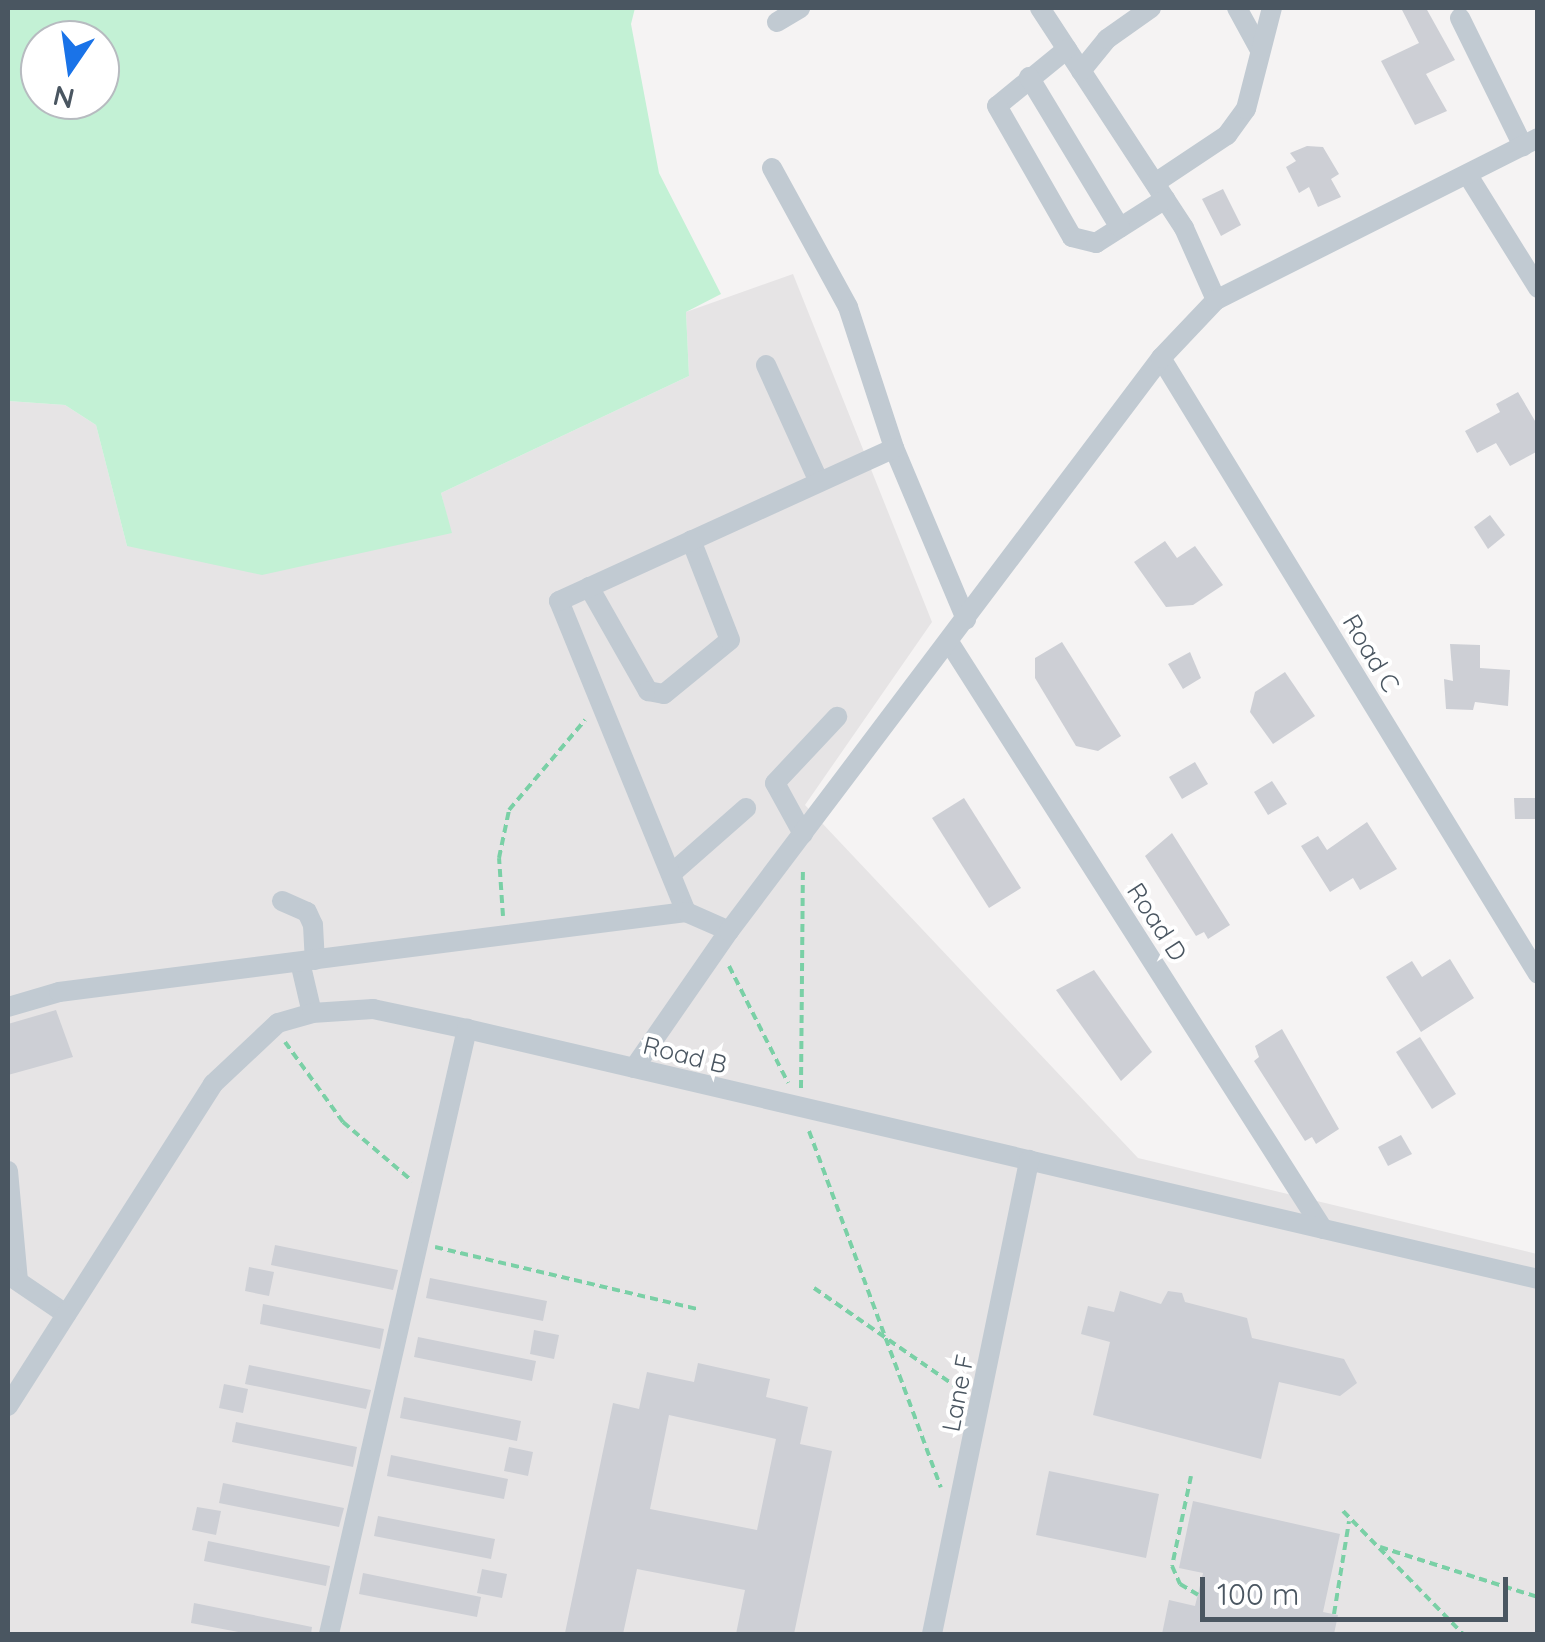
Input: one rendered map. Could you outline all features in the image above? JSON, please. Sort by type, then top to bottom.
[{"type":"street","points":[[777,22],[800,8]]},
{"type":"street","points":[[1040,8],[1160,191],[1216,300]]},
{"type":"street","points":[[1082,71],[1108,39],[1151,8]]},
{"type":"street","points":[[1237,8],[1260,50]]},
{"type":"street","points":[[1068,49],[998,106],[1072,238],[1096,243],[1120,228],[1227,135],[1246,109],[1272,8]]},
{"type":"street","points":[[634,1068],[724,938],[1161,358],[1216,300],[1469,177],[1530,142],[1460,18]]},
{"type":"street","points":[[1030,77],[1120,228]]},
{"type":"street","points":[[772,168],[848,307],[894,448],[966,619]]},
{"type":"street","points":[[1469,177],[1538,288]]},
{"type":"street","name":"Road C","points":[[1161,358],[1538,974]]},
{"type":"street","points":[[766,365],[819,482]]},
{"type":"street","points":[[724,938],[686,912],[559,601],[894,448]]},
{"type":"street","points":[[589,587],[648,691],[664,694],[730,640],[692,540]]},
{"type":"street","name":"Road D","points":[[949,642],[1323,1229]]},
{"type":"street","points":[[803,834],[774,783],[837,717]]},
{"type":"street","points":[[671,874],[746,808]]},
{"type":"street","points":[[282,901],[306,912],[314,924],[307,961],[312,1013]]},
{"type":"street","points":[[8,1006],[59,992],[686,912]]},
{"type":"street","name":"Road B","points":[[8,1406],[213,1084],[273,1026],[312,1013],[373,1010],[467,1029],[1538,1279]]},
{"type":"street","points":[[329,1634],[467,1029]]},
{"type":"street","name":"Lane F","points":[[932,1634],[1029,1160]]},
{"type":"street","points":[[8,1172],[13,1278],[66,1314]]},
{"type":"path","points":[[504,935],[498,858],[509,810],[601,702]]},
{"type":"path","points":[[801,1110],[803,834]]},
{"type":"path","points":[[724,938],[801,1110],[942,1488]]},
{"type":"path","points":[[273,1026],[343,1122],[428,1199]]},
{"type":"path","points":[[418,1242],[698,1309]]},
{"type":"path","points":[[814,1288],[981,1405]]},
{"type":"path","points":[[1191,1476],[1172,1566],[1180,1584],[1198,1595]]},
{"type":"path","points":[[1334,1614],[1351,1525],[1342,1511],[1463,1634]]},
{"type":"path","points":[[1376,1545],[1538,1597]]},
{"type":"shaded area","points":[[793,274],[932,622],[805,805],[1138,1158],[1537,1254],[1537,1634],[8,1634],[8,401],[65,405],[96,425],[127,546],[451,533],[441,493],[689,376],[686,312]]},
{"type":"green space","points":[[8,8],[635,8],[631,24],[659,173],[721,294],[686,312],[689,376],[441,493],[452,533],[262,575],[127,546],[96,425],[65,405],[8,401]]},
{"type":"building","points":[[1401,8],[1426,8],[1455,60],[1426,74],[1447,111],[1415,125],[1381,61],[1419,43]]},
{"type":"building","points":[[1307,146],[1323,147],[1339,174],[1331,179],[1341,197],[1318,207],[1309,187],[1299,193],[1286,167],[1296,161],[1290,153]]},
{"type":"building","points":[[1223,189],[1241,225],[1221,236],[1202,199]]},
{"type":"building","points":[[1518,392],[1538,426],[1538,451],[1510,466],[1496,443],[1477,453],[1465,431],[1500,412],[1496,404]]},
{"type":"building","points":[[1490,515],[1505,535],[1488,549],[1474,527]]},
{"type":"building","points":[[1165,541],[1177,558],[1195,546],[1223,585],[1193,605],[1166,607],[1134,562]]},
{"type":"building","points":[[1062,642],[1121,736],[1098,751],[1076,746],[1035,678],[1035,658]]},
{"type":"building","points":[[1450,644],[1480,645],[1480,668],[1510,670],[1508,706],[1475,702],[1473,710],[1446,709],[1444,679],[1453,681]]},
{"type":"building","points":[[1190,652],[1201,678],[1183,689],[1168,664]]},
{"type":"building","points":[[1285,672],[1315,716],[1273,744],[1250,712],[1255,692]]},
{"type":"building","points":[[1195,762],[1208,784],[1182,799],[1169,777]]},
{"type":"building","points":[[1272,781],[1287,804],[1268,815],[1254,792]]},
{"type":"building","points":[[964,798],[1021,888],[989,908],[932,818]]},
{"type":"building","points":[[1514,798],[1538,798],[1538,819],[1515,819]]},
{"type":"building","points":[[1367,822],[1397,869],[1360,890],[1353,878],[1330,892],[1301,846],[1318,836],[1327,850]]},
{"type":"building","points":[[1172,833],[1230,925],[1208,939],[1204,932],[1196,936],[1145,856]]},
{"type":"building","points":[[1450,959],[1474,998],[1421,1032],[1386,977],[1412,961],[1422,977]]},
{"type":"building","points":[[1094,970],[1152,1052],[1121,1081],[1056,990]]},
{"type":"building","points":[[56,1010],[73,1057],[8,1075],[8,1024]]},
{"type":"building","points":[[1282,1029],[1339,1129],[1316,1144],[1312,1137],[1305,1141],[1254,1061],[1259,1057],[1255,1046]]},
{"type":"building","points":[[1420,1037],[1456,1094],[1432,1109],[1396,1052]]},
{"type":"building","points":[[1401,1135],[1412,1154],[1388,1166],[1378,1147]]},
{"type":"building","points":[[275,1245],[398,1270],[393,1290],[271,1265]]},
{"type":"building","points":[[249,1267],[274,1272],[269,1296],[245,1291]]},
{"type":"building","points":[[430,1278],[547,1301],[543,1321],[426,1298]]},
{"type":"building","points":[[1120,1291],[1161,1304],[1168,1291],[1182,1293],[1185,1302],[1247,1318],[1252,1338],[1344,1359],[1357,1383],[1340,1396],[1279,1382],[1261,1459],[1093,1415],[1110,1342],[1081,1334],[1088,1306],[1114,1312]]},
{"type":"building","points":[[263,1304],[384,1329],[380,1349],[260,1324]]},
{"type":"building","points":[[534,1330],[559,1335],[554,1359],[530,1354]]},
{"type":"building","points":[[418,1337],[536,1361],[532,1381],[414,1357]]},
{"type":"building","points":[[698,1363],[770,1379],[766,1397],[808,1407],[800,1444],[832,1451],[794,1634],[736,1634],[745,1590],[637,1569],[623,1634],[565,1633],[613,1403],[639,1409],[647,1372],[694,1382]],"holes":[[[669,1415],[776,1439],[757,1530],[650,1509]]]},
{"type":"building","points":[[249,1365],[371,1390],[366,1409],[245,1384]]},
{"type":"building","points":[[224,1384],[248,1389],[243,1413],[219,1408]]},
{"type":"building","points":[[404,1397],[521,1421],[517,1441],[400,1418]]},
{"type":"building","points":[[236,1422],[357,1447],[353,1467],[232,1442]]},
{"type":"building","points":[[509,1447],[533,1452],[528,1476],[504,1471]]},
{"type":"building","points":[[391,1455],[508,1479],[504,1499],[387,1476]]},
{"type":"building","points":[[1049,1471],[1159,1494],[1146,1558],[1036,1535]]},
{"type":"building","points":[[223,1483],[344,1508],[339,1527],[219,1503]]},
{"type":"building","points":[[1193,1501],[1340,1534],[1323,1612],[1338,1615],[1334,1634],[1162,1634],[1169,1600],[1195,1606],[1203,1573],[1179,1568]]},
{"type":"building","points":[[197,1507],[221,1511],[216,1535],[192,1530]]},
{"type":"building","points":[[378,1516],[495,1539],[491,1559],[374,1536]]},
{"type":"building","points":[[208,1541],[330,1566],[326,1586],[204,1561]]},
{"type":"building","points":[[482,1569],[507,1574],[502,1598],[477,1593]]},
{"type":"building","points":[[363,1573],[481,1597],[477,1617],[359,1594]]},
{"type":"building","points":[[194,1603],[312,1627],[311,1634],[249,1634],[191,1623]]}]
